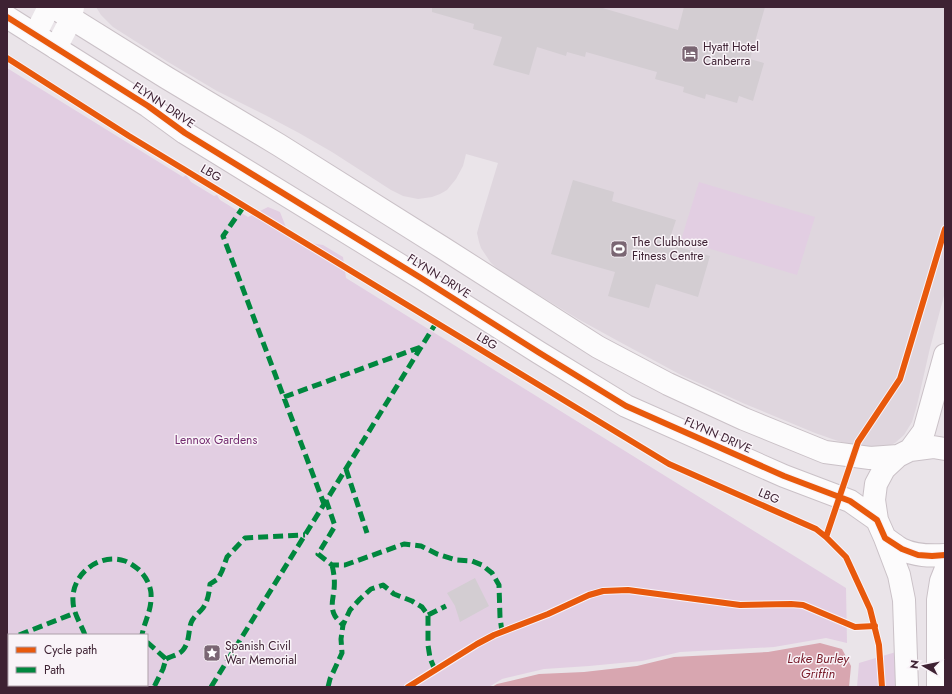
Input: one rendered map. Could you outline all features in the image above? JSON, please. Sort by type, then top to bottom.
[{"type":"main road","points":[[35,35],[49,7]]},
{"type":"main road","name":"FLYNN DRIVE","points":[[53,7],[72,13],[167,78],[443,248],[598,347],[668,384],[744,419],[825,452],[870,458],[933,447],[945,449]]},
{"type":"main road","points":[[56,48],[72,13]]},
{"type":"main road","name":"FLYNN DRIVE","points":[[7,17],[148,106],[185,133],[422,278],[626,406],[784,476],[850,501],[902,549],[918,555],[945,555]]},
{"type":"main road","points":[[148,106],[167,78]]},
{"type":"main road","points":[[907,687],[904,600],[899,575],[881,529],[874,500],[876,484],[884,469],[904,453],[924,431],[945,355]]},
{"type":"main road","points":[[938,687],[938,600],[941,580],[945,571]]},
{"type":"shaded area","points":[[96,7],[945,7],[945,292],[912,422],[904,435],[895,443],[884,448],[865,448],[815,433],[681,375],[578,319],[500,271],[491,263],[481,248],[477,233],[498,163],[466,154],[463,166],[456,179],[447,190],[432,197],[418,199],[403,196],[299,133],[217,91],[168,62],[113,27],[101,15]]},
{"type":"green space","name":"Lennox Gardens","points":[[7,68],[183,177],[186,175],[191,182],[214,196],[217,195],[220,200],[248,217],[268,207],[280,212],[291,240],[323,245],[343,257],[346,278],[846,588],[847,643],[826,638],[774,647],[680,652],[642,661],[544,669],[502,679],[489,687],[7,687]]},
{"type":"green space","points":[[699,182],[815,217],[797,275],[681,240]]},
{"type":"green space","points":[[896,652],[901,687],[857,687],[859,663]]},
{"type":"water","name":"Lake Burley Griffin","points":[[820,643],[842,649],[851,666],[849,687],[492,687],[497,684],[539,674],[584,672],[637,666],[674,657],[768,652]]},
{"type":"building","name":"Hyatt Hotel Canberra","points":[[432,7],[599,7],[678,30],[684,7],[765,7],[750,59],[764,63],[753,101],[739,96],[737,103],[706,94],[705,99],[683,92],[684,87],[655,79],[657,72],[586,52],[585,57],[567,52],[566,56],[537,47],[529,75],[493,65],[502,37],[473,29],[474,24],[432,12]]},
{"type":"building","name":"The Clubhouse Fitness Centre","points":[[573,180],[614,192],[612,201],[676,220],[668,244],[710,256],[698,297],[656,284],[649,308],[608,296],[615,272],[551,254]]},
{"type":"building","points":[[475,578],[489,606],[460,622],[455,606],[447,593]]},
{"type":"marked path","points":[[244,206],[223,236],[324,504]]},
{"type":"marked path","points":[[211,687],[436,323]]},
{"type":"marked path","points":[[284,397],[421,347]]},
{"type":"marked path","points":[[346,469],[367,533]]},
{"type":"marked path","points":[[326,500],[335,526],[318,554],[332,565],[345,565],[404,544],[421,546],[437,554],[456,560],[472,561],[482,565],[492,573],[499,585],[502,632]]},
{"type":"marked path","points":[[166,659],[179,653],[185,647],[188,640],[191,623],[206,603],[210,584],[218,579],[227,557],[245,538],[305,535]]},
{"type":"marked path","points":[[85,634],[73,605],[74,591],[77,582],[82,574],[97,563],[116,559],[125,561],[141,571],[150,586],[151,599],[142,634]]},
{"type":"marked path","points":[[332,565],[334,574],[333,609],[335,616],[343,625]]},
{"type":"marked path","points":[[328,687],[342,653],[341,639],[343,625],[350,610],[371,589],[383,585],[394,594],[412,601],[422,607],[428,615],[428,645],[430,658],[435,670]]},
{"type":"marked path","points":[[428,615],[446,606]]},
{"type":"marked path","points":[[22,634],[75,613]]},
{"type":"marked path","points":[[148,643],[166,659],[154,687]]},
{"type":"cycle path","points":[[7,17],[148,106],[185,133],[626,406],[784,476],[850,501],[877,520],[885,538],[902,549],[918,555],[945,555]]},
{"type":"cycle path","name":"LBG","points":[[7,58],[129,136],[669,464],[816,529],[846,557],[870,609],[879,645],[882,687]]},
{"type":"cycle path","points":[[826,537],[858,442],[900,379],[945,229]]},
{"type":"cycle path","points":[[408,687],[494,635],[548,614],[589,595],[603,591],[628,590],[740,605],[803,605],[855,627],[875,626]]},
{"type":"place","name":"Hyatt Hotel Canberra","points":[[690,54]]},
{"type":"place","name":"The Clubhouse Fitness Centre","points":[[619,249]]},
{"type":"place","name":"Spanish Civil War Memorial","points":[[212,653]]}]
